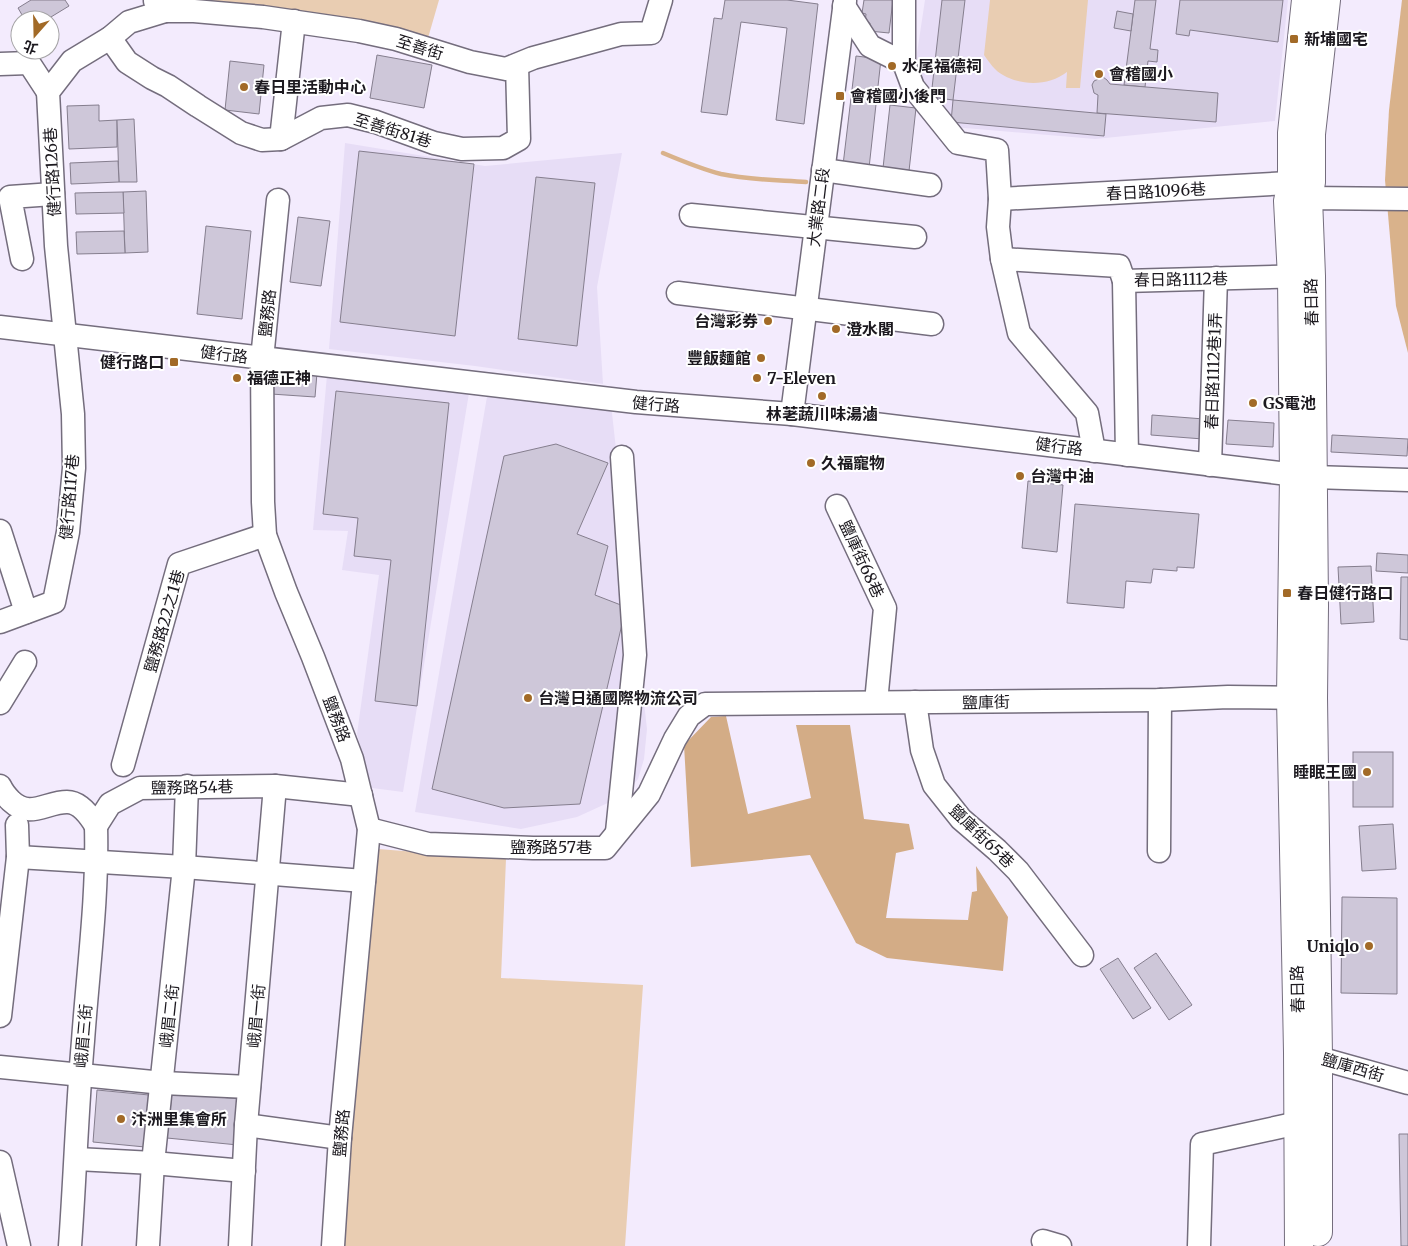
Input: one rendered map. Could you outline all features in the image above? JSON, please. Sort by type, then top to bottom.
[{"type":"main road","name":"春日路","points":[[1306,0],[1292,133],[1300,191],[1302,276],[1304,476],[1302,698],[1308,1054],[1318,1246]]},
{"type":"main road","name":"春日路","points":[[1300,191],[1311,134],[1326,0]]},
{"type":"main road","name":"春日路","points":[[1299,1246],[1298,1123],[1308,1054]]},
{"type":"street","name":"至善街","points":[[110,38],[129,22],[160,6],[194,11],[263,16],[396,39],[470,62],[506,69],[533,58],[621,34],[651,33],[661,0]]},
{"type":"street","points":[[904,0],[904,63],[913,87],[958,143],[997,150],[1000,199],[998,227],[1002,259],[1019,333],[1087,414],[1094,450]]},
{"type":"street","points":[[844,3],[870,46],[904,63]]},
{"type":"street","name":"大業路二段","points":[[792,414],[844,3]]},
{"type":"street","points":[[0,64],[29,64],[48,92],[72,61],[110,38],[127,62],[241,133],[262,140],[281,139],[294,21]]},
{"type":"street","name":"至善街81巷","points":[[281,139],[321,118],[348,115],[376,122],[434,143],[462,149],[503,148],[519,139],[517,65]]},
{"type":"street","name":"健行路126巷","points":[[48,92],[56,246],[65,334]]},
{"type":"street","points":[[822,179],[930,186]]},
{"type":"street","name":"春日路1096巷","points":[[1000,199],[1300,191],[1352,198],[1408,199]]},
{"type":"street","points":[[22,259],[10,197],[53,194]]},
{"type":"street","name":"鹽務路","points":[[278,200],[262,359],[265,535],[352,759],[369,829],[340,1138],[333,1246]]},
{"type":"street","points":[[692,215],[915,237]]},
{"type":"street","name":"春日路1112巷","points":[[1002,259],[1119,266],[1124,281],[1302,276]]},
{"type":"street","name":"春日路1112巷1弄","points":[[1210,465],[1216,278]]},
{"type":"street","points":[[1124,281],[1127,454]]},
{"type":"street","points":[[678,293],[932,324]]},
{"type":"street","name":"健行路","points":[[0,327],[636,402],[792,414],[1304,476],[1408,480]]},
{"type":"street","name":"健行路117巷","points":[[0,622],[54,602],[68,532],[73,459],[72,414],[65,334]]},
{"type":"street","points":[[617,832],[635,655],[622,457]]},
{"type":"street","name":"鹽庫街68巷","points":[[837,506],[885,608],[876,702]]},
{"type":"street","points":[[0,531],[26,612]]},
{"type":"street","name":"鹽務路22之1巷","points":[[123,765],[179,564],[265,535]]},
{"type":"street","points":[[0,703],[25,662]]},
{"type":"street","name":"鹽庫街","points":[[675,739],[689,716],[705,704],[1160,700],[1228,697],[1302,698]]},
{"type":"street","points":[[1159,851],[1160,700]]},
{"type":"street","name":"鹽庫街65巷","points":[[915,702],[922,750],[934,784],[961,819],[1018,871],[1082,955]]},
{"type":"street","name":"鹽務路57巷","points":[[369,829],[428,844],[533,848],[604,848],[649,794],[675,739]]},
{"type":"street","points":[[0,786],[3,793],[18,808],[31,810],[68,802],[76,804],[89,814],[96,826]]},
{"type":"street","name":"峨眉二街","points":[[148,1246],[153,1163],[163,1083],[184,867],[187,786]]},
{"type":"street","name":"鹽務路54巷","points":[[96,826],[110,804],[140,788],[275,786],[361,796]]},
{"type":"street","name":"峨眉一街","points":[[240,1246],[246,1125],[275,786]]},
{"type":"street","points":[[0,1016],[18,857],[17,825]]},
{"type":"street","name":"峨眉三街","points":[[70,1246],[77,1159],[80,1074],[97,862],[96,826]]},
{"type":"street","points":[[18,857],[364,880]]},
{"type":"street","name":"鹽庫西街","points":[[1308,1054],[1408,1083]]},
{"type":"street","points":[[0,1067],[163,1083],[249,1087]]},
{"type":"street","points":[[1199,1246],[1202,1144],[1298,1123]]},
{"type":"street","points":[[246,1125],[340,1138]]},
{"type":"street","points":[[77,1159],[244,1171]]},
{"type":"street","points":[[0,1162],[19,1246]]},
{"type":"shaded area","points":[[169,0],[439,0],[428,38]]},
{"type":"shaded area","name":"會稽國小","points":[[925,0],[1288,0],[1275,121],[1095,139],[953,127],[917,82],[917,53]]},
{"type":"shaded area","points":[[990,0],[1088,0],[1080,88],[1066,88],[1067,72],[1052,80],[1027,83],[1010,79],[995,69],[984,55]]},
{"type":"shaded area","points":[[1402,0],[1408,0],[1408,353],[1396,306],[1385,180],[1389,110]]},
{"type":"shaded area","points":[[345,143],[485,166],[622,153],[597,287],[603,384],[475,366],[329,349]]},
{"type":"shaded area","points":[[327,375],[469,393],[403,792],[372,788],[357,734],[379,575],[342,570],[348,531],[313,530]]},
{"type":"shaded area","name":"台灣日通國際物流公司","points":[[488,391],[611,404],[647,729],[644,759],[638,779],[623,796],[577,817],[521,829],[415,812]]},
{"type":"shaded area","points":[[726,716],[748,814],[811,798],[796,725],[850,725],[864,819],[909,824],[914,849],[896,853],[886,918],[968,920],[972,892],[977,891],[976,866],[1008,917],[1003,971],[887,958],[856,943],[810,855],[691,867],[684,745],[711,717]]},
{"type":"shaded area","points":[[378,849],[506,859],[501,978],[643,985],[625,1246],[342,1246]]},
{"type":"building","points":[[31,0],[65,0],[69,6],[60,11],[19,10],[18,8]]},
{"type":"building","points":[[725,0],[787,0],[818,4],[804,124],[776,120],[787,28],[741,22],[727,115],[701,112],[714,18],[722,19]]},
{"type":"building","points":[[864,0],[893,0],[889,33],[869,31],[870,23],[865,23],[866,14],[862,13]]},
{"type":"building","points":[[942,0],[965,0],[953,100],[931,97]]},
{"type":"building","points":[[1135,0],[1156,0],[1150,49],[1158,50],[1157,62],[1148,61],[1145,87],[1124,85]]},
{"type":"building","points":[[1180,0],[1283,0],[1278,42],[1190,30],[1189,36],[1176,34]]},
{"type":"building","points":[[1117,11],[1133,14],[1131,31],[1114,28]]},
{"type":"building","points":[[377,55],[432,65],[424,108],[370,98]]},
{"type":"building","points":[[856,56],[881,59],[869,168],[843,165]]},
{"type":"building","name":"春日里活動中心","points":[[230,61],[264,65],[259,114],[225,110]]},
{"type":"building","points":[[1103,77],[1110,84],[1218,93],[1216,122],[1097,113],[1098,95],[1094,93],[1092,85],[1094,81]]},
{"type":"building","points":[[953,100],[1106,114],[1104,136],[951,122]]},
{"type":"building","points":[[99,105],[99,121],[117,120],[117,147],[69,149],[67,106]]},
{"type":"building","points":[[890,105],[916,108],[909,171],[883,168]]},
{"type":"building","points":[[134,119],[137,182],[119,182],[117,120]]},
{"type":"building","points":[[359,151],[474,164],[455,336],[340,322]]},
{"type":"building","points":[[118,161],[119,182],[71,184],[70,163]]},
{"type":"building","points":[[536,177],[595,183],[577,346],[518,339]]},
{"type":"building","points":[[146,191],[148,252],[125,253],[123,192]]},
{"type":"building","points":[[123,192],[124,213],[76,214],[75,193]]},
{"type":"building","points":[[298,217],[330,221],[321,286],[290,282]]},
{"type":"building","points":[[206,226],[251,231],[242,319],[197,314]]},
{"type":"building","points":[[124,231],[125,253],[77,254],[76,232]]},
{"type":"building","points":[[273,369],[317,373],[315,397],[271,394]]},
{"type":"building","points":[[336,391],[449,403],[417,706],[375,701],[391,560],[354,556],[358,518],[323,514]]},
{"type":"building","points":[[1152,415],[1204,419],[1203,439],[1151,435]]},
{"type":"building","points":[[1228,420],[1274,423],[1273,447],[1226,444]]},
{"type":"building","points":[[1332,435],[1408,439],[1407,456],[1331,452]]},
{"type":"building","name":"台灣日通國際物流公司","points":[[556,444],[608,463],[577,534],[608,546],[595,595],[626,607],[580,804],[504,808],[432,789],[504,456]]},
{"type":"building","points":[[1028,481],[1063,485],[1057,552],[1022,548]]},
{"type":"building","points":[[1075,504],[1199,514],[1194,568],[1177,567],[1177,571],[1153,569],[1151,583],[1126,581],[1124,608],[1067,603]]},
{"type":"building","points":[[1377,553],[1408,555],[1408,573],[1376,571]]},
{"type":"building","points":[[1371,566],[1374,622],[1341,624],[1338,567]]},
{"type":"building","points":[[1401,577],[1408,577],[1408,640],[1400,639]]},
{"type":"building","points":[[1353,752],[1393,752],[1393,807],[1353,807]]},
{"type":"building","points":[[1393,824],[1396,869],[1362,871],[1359,826]]},
{"type":"building","name":"Uniqlo","points":[[1342,897],[1397,898],[1397,994],[1341,993]]},
{"type":"building","points":[[1156,953],[1192,1005],[1169,1020],[1134,968]]},
{"type":"building","points":[[1118,958],[1151,1008],[1133,1019],[1100,969]]},
{"type":"building","name":"汴洲里集會所","points":[[97,1090],[149,1095],[145,1147],[93,1142]]},
{"type":"building","points":[[172,1093],[242,1099],[238,1145],[167,1138]]},
{"type":"building","points":[[1399,1134],[1408,1134],[1408,1246],[1401,1246]]},
{"type":"waterway","points":[[663,153],[721,174],[753,179],[806,182]]},
{"type":"place","name":"新埔國宅","points":[[1294,39]]},
{"type":"place","name":"水尾福德祠","points":[[892,66]]},
{"type":"place","name":"會稽國小","points":[[1099,74]]},
{"type":"place","name":"春日里活動中心","points":[[244,87]]},
{"type":"place","name":"會稽國小後門","points":[[840,96]]},
{"type":"place","name":"台灣彩券","points":[[768,321]]},
{"type":"place","name":"澄水閣","points":[[836,329]]},
{"type":"place","name":"豐飯麵館","points":[[761,358]]},
{"type":"place","name":"健行路口","points":[[174,362]]},
{"type":"place","name":"福德正神","points":[[237,378]]},
{"type":"place","name":"7-Eleven","points":[[757,378]]},
{"type":"place","name":"林荖蔬川味湯滷","points":[[822,396]]},
{"type":"place","name":"GS電池","points":[[1253,403]]},
{"type":"place","name":"久福寵物","points":[[811,463]]},
{"type":"place","name":"台灣中油","points":[[1020,476]]},
{"type":"place","name":"春日健行路口","points":[[1287,593]]},
{"type":"place","name":"台灣日通國際物流公司","points":[[528,698]]},
{"type":"place","name":"睡眠王國","points":[[1367,772]]},
{"type":"place","name":"Uniqlo","points":[[1369,946]]},
{"type":"place","name":"汴洲里集會所","points":[[121,1119]]}]
